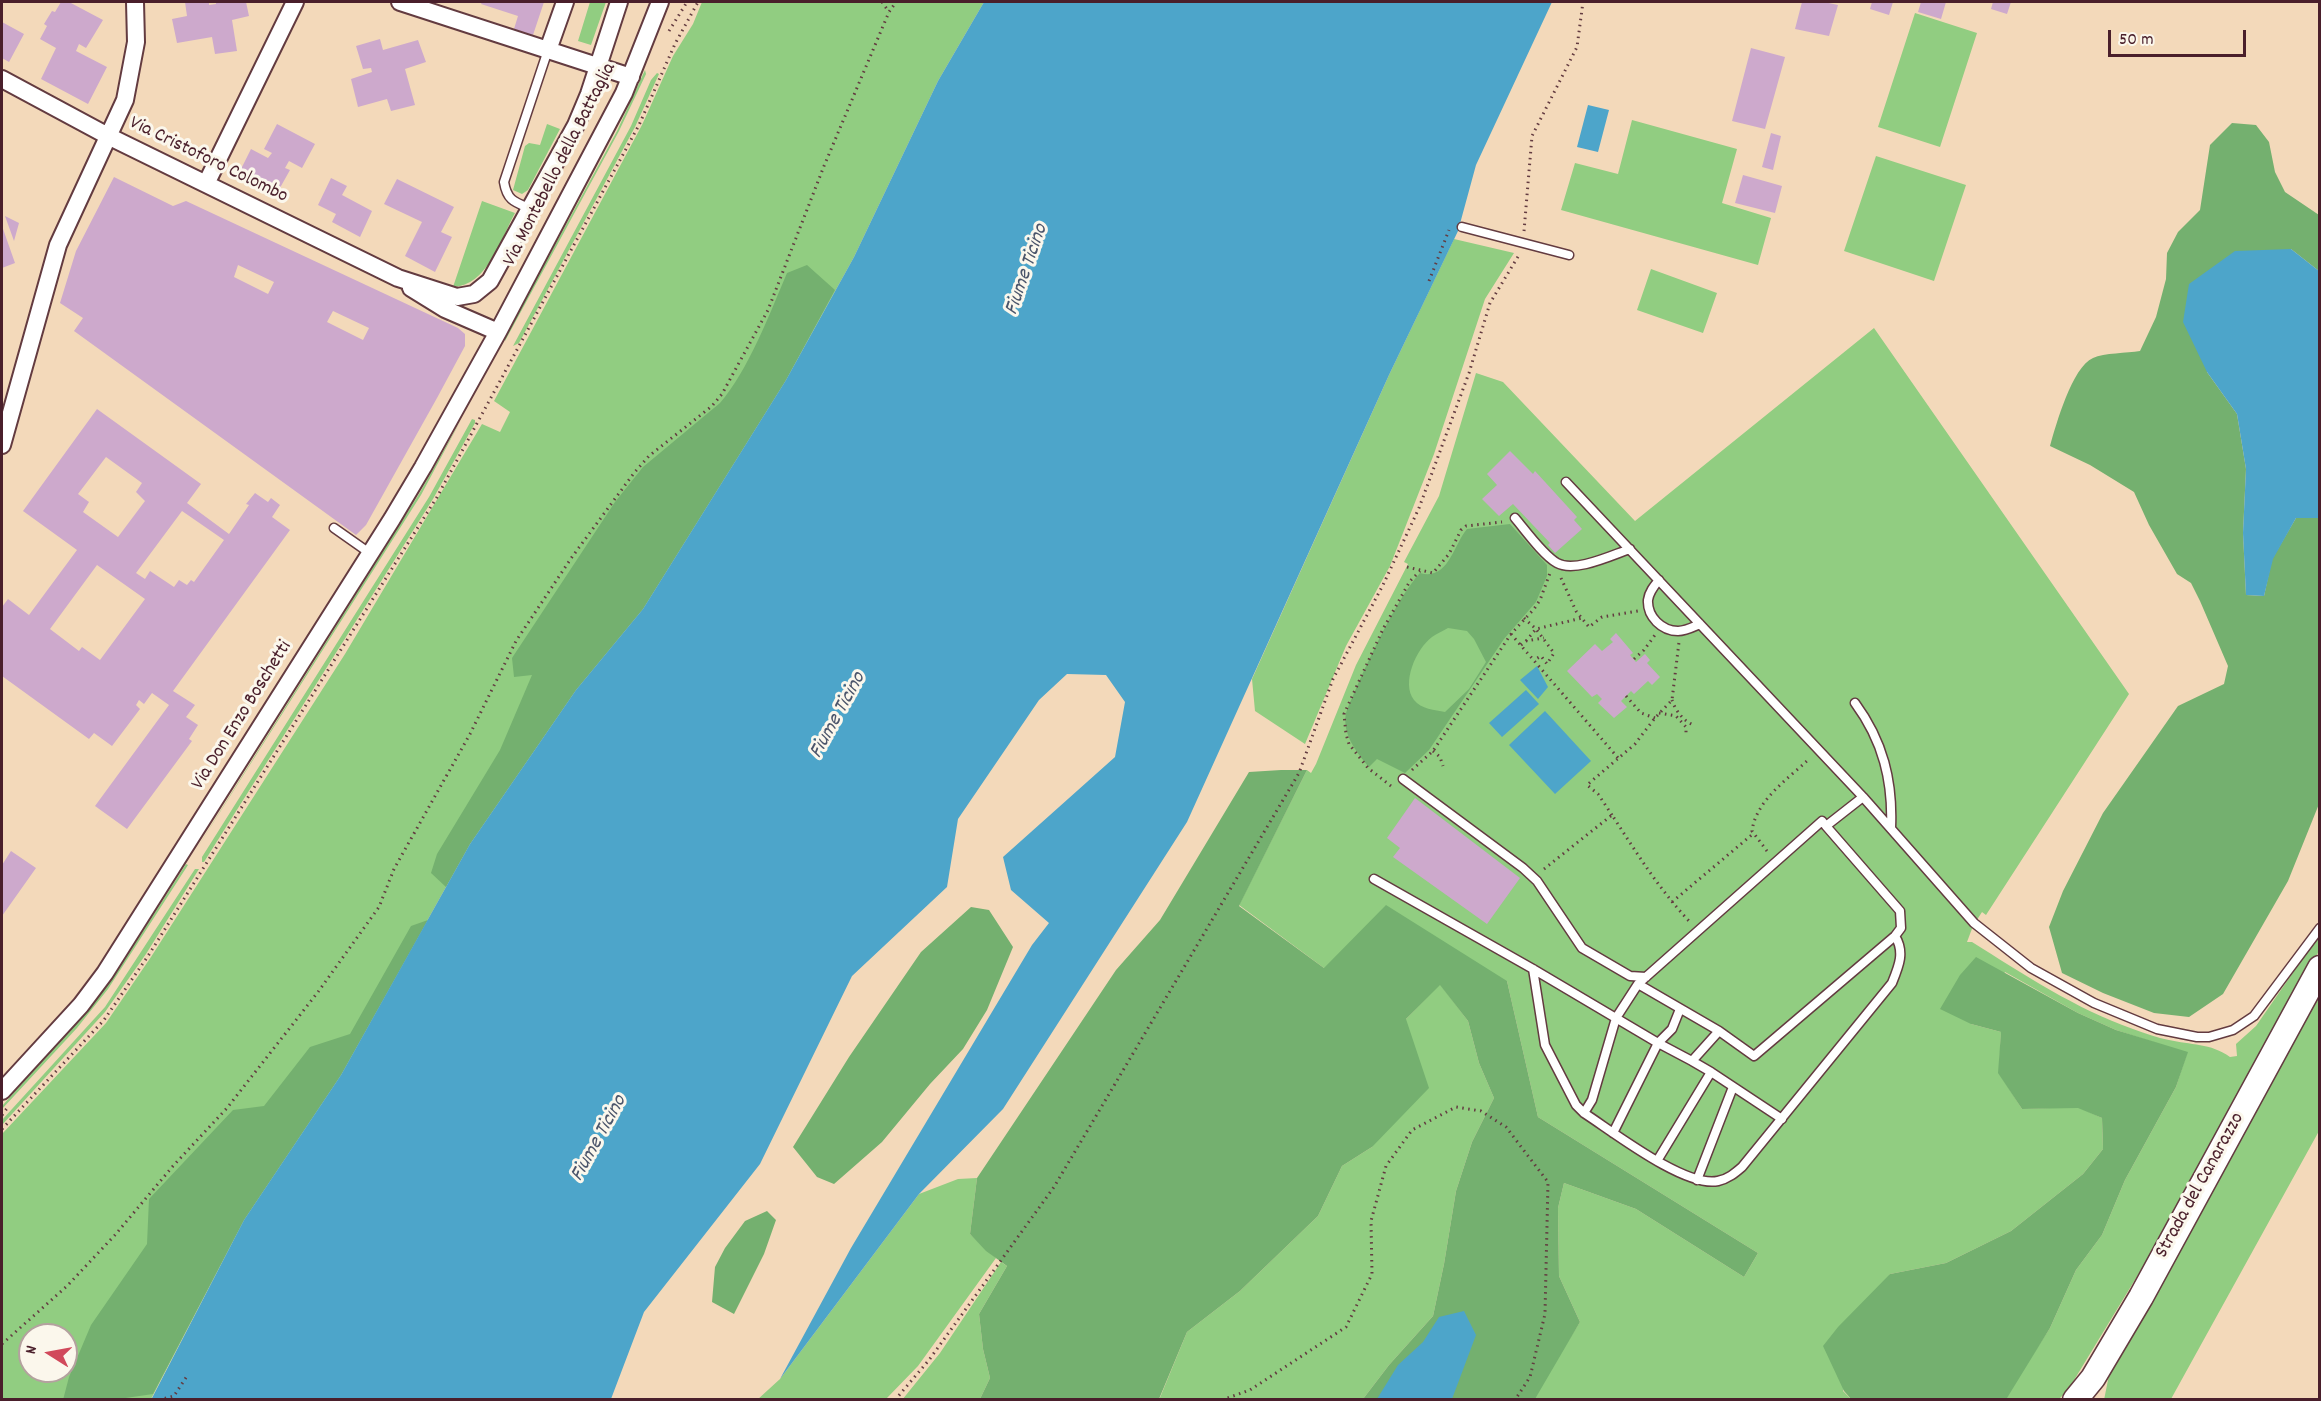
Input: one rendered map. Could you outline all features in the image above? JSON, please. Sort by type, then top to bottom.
[{"type":"street","points":[[2,445],[58,245],[125,100],[136,42],[135,2]]},
{"type":"street","points":[[206,184],[295,2]]},
{"type":"street","points":[[400,2],[631,77]]},
{"type":"street","name":"Via Montebello della Battaglia","points":[[548,50],[565,2]]},
{"type":"street","name":"Via Montebello della Battaglia","points":[[474,294],[490,281],[576,125],[619,2]]},
{"type":"street","name":"Via Montebello della Battaglia","points":[[499,340],[631,77],[660,2]]},
{"type":"street","name":"Via Cristoforo Colombo","points":[[2,79],[108,136],[398,278],[457,297],[474,294]]},
{"type":"street","name":"Via Cristoforo Colombo","points":[[398,278],[420,296],[499,340]]},
{"type":"street","name":"Via Don Enzo Boschetti","points":[[2,1091],[81,1005],[105,973],[370,554],[499,340]]},
{"type":"street","name":"Strada del Canarazzo","points":[[2075,1400],[2092,1378],[2141,1297],[2319,968]]},
{"type":"lane","name":"Via Montebello della Battaglia","points":[[529,208],[514,201],[506,194],[504,182],[548,50]]},
{"type":"lane","points":[[1462,227],[1569,255]]},
{"type":"lane","points":[[1566,482],[1863,796],[1974,923],[2031,968],[2094,1003],[2168,1033],[2209,1037],[2233,1030],[2254,1016],[2319,928]]},
{"type":"lane","points":[[1515,518],[1555,561],[1572,567],[1630,549]]},
{"type":"lane","points":[[334,528],[370,554]]},
{"type":"lane","points":[[1659,580],[1648,599],[1649,610],[1659,625],[1680,631],[1701,624]]},
{"type":"lane","points":[[1855,703],[1870,723],[1880,747],[1888,776],[1892,804],[1891,828]]},
{"type":"lane","points":[[1402,779],[1534,878],[1582,948],[1630,976],[1647,977]]},
{"type":"lane","points":[[1584,1113],[1592,1100],[1616,1018],[1638,984],[1776,862],[1824,823],[1863,796]]},
{"type":"lane","points":[[1638,984],[1719,1031],[1754,1056],[1895,936],[1901,928],[1900,911],[1824,823]]},
{"type":"lane","points":[[1374,879],[1712,1072],[1782,1119]]},
{"type":"lane","points":[[1533,969],[1545,1045],[1576,1105],[1584,1113],[1657,1161],[1697,1180],[1719,1181],[1731,1176],[1742,1167],[1892,983],[1901,954],[1901,945],[1895,936]]},
{"type":"lane","points":[[1613,1133],[1658,1043],[1672,1029],[1680,1009]]},
{"type":"lane","points":[[1692,1061],[1719,1031]]},
{"type":"lane","points":[[1657,1161],[1712,1072]]},
{"type":"lane","points":[[1697,1180],[1733,1087]]},
{"type":"path","points":[[882,2],[889,12]]},
{"type":"path","points":[[2,1344],[68,1285],[115,1235],[173,1166],[227,1108],[318,992],[379,907],[394,869],[470,734],[516,641],[572,557],[634,473],[650,456],[711,406],[722,393],[768,310],[824,166],[889,12],[896,2]]},
{"type":"path","points":[[895,1400],[929,1360],[1054,1187],[1299,773],[1333,679],[1383,585],[1419,508],[1469,373],[1490,303],[1523,249],[1532,136],[1577,47],[1583,2]]},
{"type":"path","points":[[1429,281],[1449,228]]},
{"type":"path","points":[[499,340],[517,351]]},
{"type":"path","points":[[475,407],[484,412]]},
{"type":"path","points":[[1407,567],[1433,573],[1449,554],[1461,530],[1466,526],[1505,522],[1515,518]]},
{"type":"path","points":[[1555,561],[1566,592],[1589,627],[1602,617],[1649,610]]},
{"type":"path","points":[[1420,571],[1410,581],[1383,629],[1344,714],[1349,744],[1368,768],[1393,787],[1433,751],[1511,634],[1540,600],[1555,561]]},
{"type":"path","points":[[1524,618],[1553,649],[1552,658],[1547,664],[1541,656],[1534,660]]},
{"type":"path","points":[[1521,645],[1536,629],[1582,618]]},
{"type":"path","points":[[1634,659],[1644,650],[1659,625]]},
{"type":"path","points":[[1680,631],[1672,700],[1680,716],[1687,723],[1694,725]]},
{"type":"path","points":[[1511,634],[1619,759]]},
{"type":"path","points":[[1526,641],[1544,638]]},
{"type":"path","points":[[1626,696],[1641,713],[1655,718]]},
{"type":"path","points":[[1672,700],[1635,744],[1587,785],[1598,794],[1643,863],[1672,902],[1698,931]]},
{"type":"path","points":[[1659,713],[1678,717],[1686,726],[1686,733]]},
{"type":"path","points":[[1776,862],[1752,831],[1756,814],[1762,804],[1819,750]]},
{"type":"path","points":[[1433,751],[1440,757],[1443,766]]},
{"type":"path","points":[[1534,878],[1612,815]]},
{"type":"path","points":[[1672,902],[1754,833]]},
{"type":"path","points":[[195,862],[204,867]]},
{"type":"path","points":[[1222,1400],[1250,1390],[1346,1327],[1371,1274],[1371,1221],[1386,1166],[1412,1130],[1456,1107],[1481,1111],[1506,1127],[1548,1182],[1545,1314],[1530,1377],[1515,1400]]},
{"type":"path","points":[[159,1400],[174,1396],[187,1376]]},
{"type":"green space","points":[[590,2],[606,2],[591,45],[578,41]]},
{"type":"green space","points":[[702,2],[984,2],[938,81],[854,257],[786,380],[643,609],[576,690],[470,844],[341,1075],[244,1220],[151,1399],[2,1399],[2,1134],[106,1023],[151,957],[345,654],[482,424],[500,432],[510,412],[494,401],[642,125],[673,56],[693,24]]},
{"type":"green space","points":[[1915,13],[1977,33],[1940,147],[1878,127]]},
{"type":"green space","points":[[645,70],[646,74],[619,131],[505,341],[505,337],[617,131]]},
{"type":"green space","points":[[657,73],[659,74],[635,127],[519,343],[513,346],[631,126],[651,80]]},
{"type":"green space","points":[[1632,120],[1737,149],[1722,203],[1771,218],[1758,265],[1561,210],[1575,163],[1618,174]]},
{"type":"green space","points":[[2232,123],[2256,125],[2269,142],[2275,172],[2285,192],[2319,215],[2319,271],[2291,249],[2207,372],[2237,414],[2246,469],[2243,533],[2246,595],[2264,596],[2272,559],[2296,518],[2319,518],[2319,804],[2288,881],[2223,994],[2189,1017],[2154,1013],[2103,993],[2062,973],[2049,927],[2063,891],[2103,813],[2178,706],[2224,684],[2228,666],[2191,583],[2177,574],[2149,525],[2134,492],[2090,465],[2050,446],[2066,398],[2085,364],[2103,355],[2140,351],[2156,317],[2166,279],[2167,253],[2178,232],[2200,210],[2210,145]]},
{"type":"green space","points":[[547,124],[560,129],[528,190],[522,194],[513,190],[525,146],[529,143],[540,145]]},
{"type":"green space","points":[[1876,156],[1966,185],[1934,281],[1844,251]]},
{"type":"green space","points":[[482,201],[515,213],[484,270],[465,285],[453,287]]},
{"type":"green space","points":[[1454,239],[1514,253],[1485,299],[1434,454],[1390,566],[1346,646],[1305,744],[1255,711],[1252,679],[1389,375]]},
{"type":"green space","points":[[807,265],[835,290],[786,380],[643,609],[576,690],[470,844],[446,887],[431,873],[437,854],[500,750],[532,675],[514,677],[512,658],[615,502],[643,467],[720,403],[730,390],[758,341],[787,273]]},
{"type":"green space","points":[[1651,269],[1717,293],[1703,333],[1637,310]]},
{"type":"green space","points":[[1874,328],[2129,694],[1986,915],[1982,912],[1967,942],[1972,942],[2070,1001],[2112,1021],[2160,1038],[2215,1049],[2230,1057],[2237,1056],[2236,1044],[2256,1026],[2319,935],[2320,949],[2215,1148],[2068,1390],[2059,1399],[2004,1399],[2050,1328],[2076,1270],[2102,1235],[2125,1180],[2176,1087],[2187,1053],[2116,1030],[2078,1013],[2005,972],[1971,1024],[2001,1032],[1999,1073],[2022,1109],[2078,1107],[2102,1118],[2103,1149],[2083,1174],[2011,1231],[1946,1263],[1890,1274],[1843,1391],[1851,1399],[1531,1400],[1580,1322],[1559,1276],[1558,1208],[1564,1183],[1636,1209],[1744,1277],[1758,1253],[1538,1117],[1507,981],[1324,968],[1239,905],[1307,770],[1311,773],[1316,764],[1356,665],[1408,564],[1404,562],[1439,496],[1476,373],[1503,382],[1635,521]]},
{"type":"green space","points":[[472,419],[475,423],[433,499],[202,862],[202,857],[429,497]]},
{"type":"green space","points":[[461,420],[421,495],[194,853],[419,494]]},
{"type":"green space","points":[[1510,524],[1547,565],[1547,576],[1536,602],[1504,639],[1429,750],[1405,773],[1377,759],[1369,767],[1355,749],[1348,735],[1345,721],[1349,705],[1384,629],[1402,597],[1420,573],[1437,572],[1443,567],[1467,529]],"holes":[[[1448,628],[1467,631],[1486,662],[1469,689],[1445,712],[1420,705],[1410,693],[1409,685],[1412,667],[1426,642]]]},
{"type":"green space","points":[[1307,770],[1239,906],[1324,968],[1386,905],[1507,981],[1538,1117],[1758,1253],[1744,1277],[1636,1209],[1564,1183],[1558,1208],[1559,1276],[1580,1322],[1535,1399],[1363,1399],[1389,1365],[1433,1316],[1456,1191],[1472,1142],[1494,1098],[1479,1063],[1468,1021],[1440,985],[1406,1019],[1429,1088],[1372,1147],[1342,1166],[1318,1216],[1240,1291],[1187,1332],[1159,1399],[980,1399],[990,1378],[983,1349],[979,1314],[1007,1266],[986,1251],[970,1234],[977,1178],[1116,970],[1160,920],[1249,772]]},
{"type":"green space","points":[[186,864],[188,865],[108,989],[77,1028],[2,1109],[2,1106],[90,1008],[117,972]]},
{"type":"green space","points":[[195,869],[199,869],[146,954],[105,1012],[2,1125],[2,1120],[105,1007]]},
{"type":"green space","points":[[971,907],[989,910],[1013,947],[987,1010],[963,1049],[930,1084],[882,1142],[834,1184],[817,1177],[793,1147],[849,1057],[921,952]]},
{"type":"green space","points":[[428,920],[341,1075],[244,1220],[153,1394],[112,1400],[63,1400],[67,1383],[78,1383],[78,1356],[91,1325],[147,1244],[149,1199],[233,1110],[264,1106],[310,1047],[350,1034],[411,926]]},
{"type":"green space","points":[[1976,957],[2078,1013],[2116,1030],[2188,1052],[2176,1087],[2125,1180],[2102,1235],[2076,1270],[2050,1328],[2007,1398],[1851,1399],[1844,1391],[1823,1346],[1838,1327],[1890,1274],[1946,1263],[2011,1231],[2083,1174],[2103,1149],[2102,1118],[2078,1108],[2022,1109],[1998,1073],[2001,1032],[1971,1024],[1940,1009],[1960,975]]},
{"type":"green space","points":[[1440,984],[1468,1021],[1479,1063],[1494,1098],[1472,1142],[1456,1191],[1433,1316],[1389,1365],[1363,1399],[1159,1400],[1187,1332],[1240,1291],[1318,1216],[1342,1166],[1372,1147],[1406,1019]]},
{"type":"green space","points":[[2319,986],[2319,1131],[2171,1399],[2104,1400],[2109,1375]]},
{"type":"green space","points":[[977,1178],[970,1234],[996,1258],[918,1366],[886,1399],[757,1400],[780,1379],[919,1194],[958,1179]]},
{"type":"green space","points":[[767,1211],[776,1220],[764,1254],[734,1314],[712,1302],[715,1267],[725,1248],[745,1221]]},
{"type":"green space","points":[[1001,1262],[1007,1266],[979,1314],[983,1349],[990,1378],[980,1399],[902,1400],[940,1353]]},
{"type":"water","name":"Fiume Ticino","points":[[984,2],[1552,2],[1476,165],[1458,231],[1389,375],[1187,822],[1003,1109],[919,1194],[780,1379],[851,1248],[1032,945],[1049,923],[1011,890],[1003,857],[1115,757],[1125,702],[1106,675],[1067,674],[1039,700],[958,819],[947,887],[852,976],[760,1164],[644,1312],[611,1399],[151,1400],[244,1220],[341,1075],[470,844],[576,690],[643,609],[786,380],[854,257],[938,81]]},
{"type":"water","points":[[1588,105],[1609,110],[1598,152],[1577,147]]},
{"type":"water","points":[[2291,249],[2319,271],[2319,518],[2296,518],[2273,559],[2264,596],[2246,595],[2243,533],[2246,469],[2237,414],[2207,372],[2183,322],[2189,284],[2235,251]]},
{"type":"water","points":[[1537,666],[1548,687],[1538,699],[1520,680]]},
{"type":"water","points":[[1526,690],[1539,704],[1502,737],[1489,723]]},
{"type":"water","points":[[1545,711],[1591,761],[1555,794],[1509,745]]},
{"type":"water","points":[[1464,1311],[1476,1335],[1452,1399],[1377,1399],[1398,1365],[1423,1342],[1439,1317]]},
{"type":"building","points":[[61,2],[69,2],[103,20],[86,48],[79,44],[76,51],[107,67],[88,104],[41,79],[56,48],[40,39],[47,26],[44,24]]},
{"type":"building","points":[[185,2],[209,2],[209,5],[216,4],[216,2],[246,2],[249,16],[232,20],[237,51],[215,54],[212,37],[177,43],[172,19],[187,16]]},
{"type":"building","points":[[482,2],[544,2],[533,35],[514,29],[518,16],[481,4]]},
{"type":"building","points":[[1802,2],[1824,2],[1838,5],[1829,36],[1795,29]]},
{"type":"building","points":[[1872,2],[1893,2],[1889,15],[1870,9]]},
{"type":"building","points":[[1921,2],[1946,2],[1941,19],[1918,12]]},
{"type":"building","points":[[1993,2],[2011,2],[2007,14],[1991,9]]},
{"type":"building","points":[[2,22],[24,34],[9,62],[2,58]]},
{"type":"building","points":[[380,39],[383,50],[418,40],[426,62],[405,69],[415,105],[391,111],[387,99],[358,107],[351,79],[372,72],[371,68],[363,69],[356,46]]},
{"type":"building","points":[[1751,48],[1785,57],[1765,129],[1732,121]]},
{"type":"building","points":[[277,124],[315,144],[302,168],[289,161],[285,168],[290,170],[276,195],[238,175],[251,149],[268,158],[272,153],[264,149]]},
{"type":"building","points":[[1771,133],[1781,136],[1773,170],[1762,167]]},
{"type":"building","points":[[1743,175],[1782,186],[1775,213],[1735,203]]},
{"type":"building","points":[[114,177],[173,206],[186,201],[458,328],[465,334],[465,346],[366,525],[356,535],[74,331],[83,318],[60,303],[76,251]],"holes":[[[238,265],[274,282],[268,294],[234,277]],[[333,311],[369,328],[363,340],[327,322]]]},
{"type":"building","points":[[331,178],[347,186],[342,195],[372,211],[360,237],[332,222],[336,214],[318,205]]},
{"type":"building","points":[[397,179],[454,207],[441,232],[452,237],[435,272],[405,256],[422,222],[384,204]]},
{"type":"building","points":[[5,216],[19,223],[14,241]]},
{"type":"building","points":[[2,226],[15,263],[2,268]]},
{"type":"building","points":[[97,409],[201,484],[187,503],[229,534],[255,493],[268,502],[271,498],[280,505],[272,517],[290,530],[173,691],[195,705],[186,717],[198,725],[189,739],[192,741],[127,829],[95,806],[169,705],[152,693],[144,704],[139,700],[136,705],[140,709],[112,746],[94,733],[89,739],[2,676],[2,607],[8,599],[29,615],[77,550],[23,511]],"holes":[[[106,457],[142,483],[136,492],[145,501],[118,537],[83,512],[89,502],[78,494]],[[182,511],[224,540],[194,582],[191,580],[187,585],[179,580],[174,587],[150,571],[145,579],[136,573]],[[97,565],[145,599],[100,660],[82,647],[79,651],[50,629]]]},
{"type":"building","points":[[1510,451],[1533,474],[1535,471],[1577,517],[1574,520],[1582,529],[1555,553],[1548,545],[1550,543],[1513,504],[1499,516],[1482,499],[1497,485],[1487,474]]},
{"type":"building","points":[[1616,633],[1633,653],[1630,655],[1636,662],[1645,654],[1650,660],[1647,663],[1660,677],[1652,685],[1648,681],[1634,694],[1631,691],[1621,701],[1627,707],[1614,718],[1598,703],[1602,699],[1597,694],[1592,697],[1567,671],[1595,644],[1602,651],[1613,642],[1610,639]]},
{"type":"building","points":[[1415,798],[1520,878],[1487,924],[1393,857],[1400,848],[1387,838]]},
{"type":"building","points":[[11,851],[36,868],[2,916],[2,865]]}]
